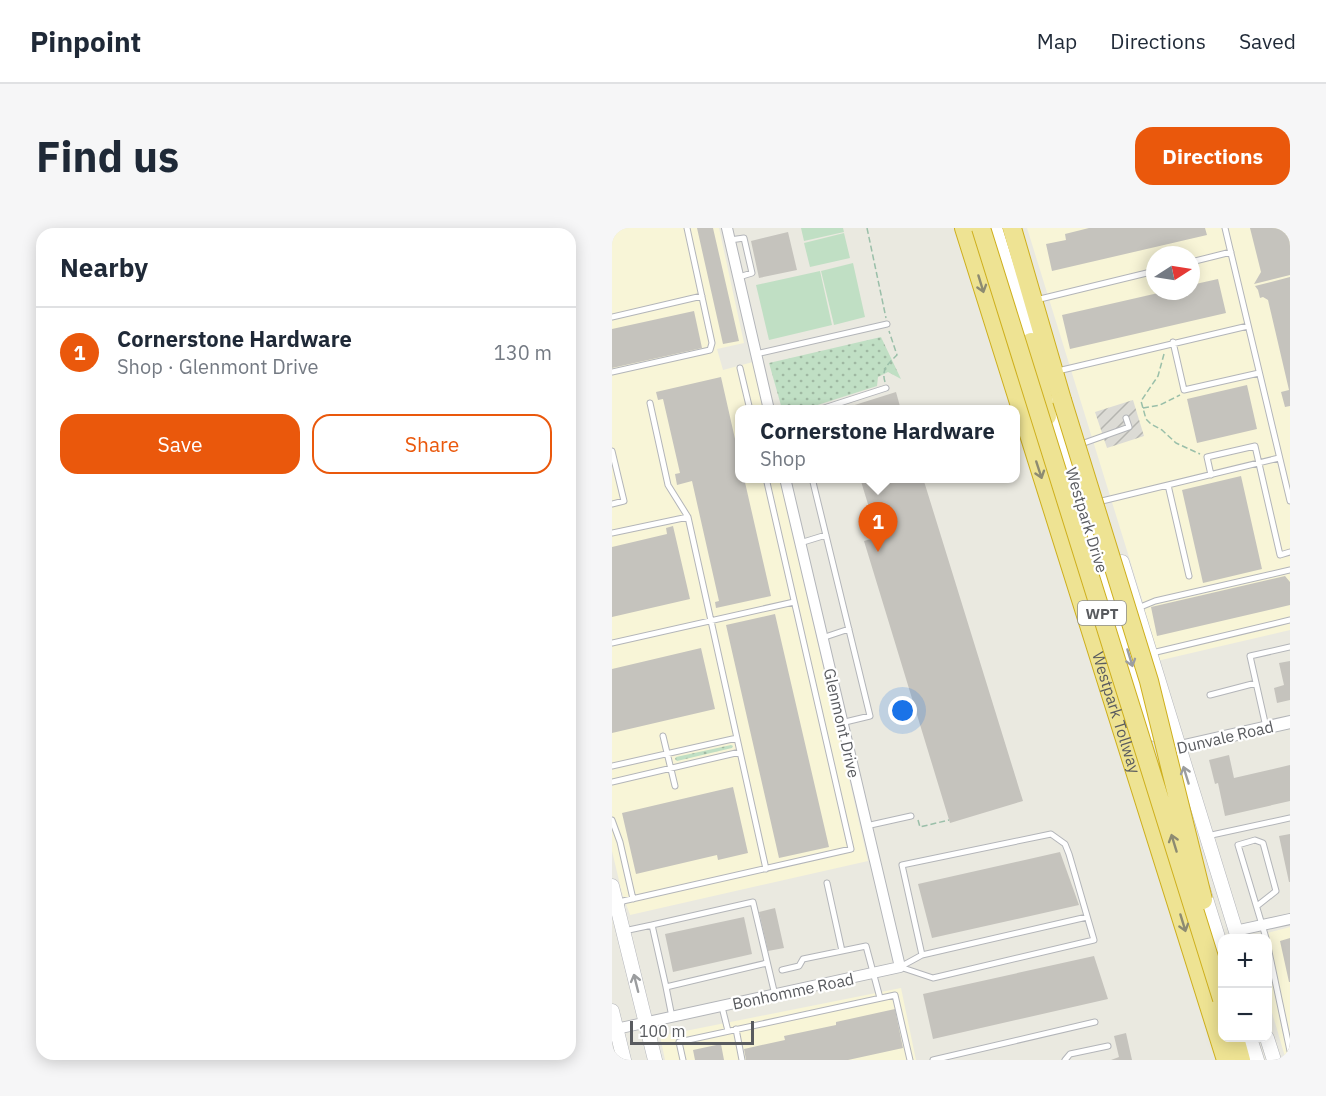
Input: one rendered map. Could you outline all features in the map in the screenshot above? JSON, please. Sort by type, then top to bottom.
[{"type":"highway","name":"Westpark Tollway","points":[[964,228],[1226,1060]]},
{"type":"highway","name":"Westpark Tollway","points":[[981,228],[1219,988]]},
{"type":"highway","points":[[1012,228],[1062,400],[1149,681],[1218,967]]},
{"type":"highway","points":[[1031,342],[1097,647]]},
{"type":"highway","points":[[1236,1042],[1241,1060]]},
{"type":"main road","name":"Westpark Drive","points":[[995,228],[1218,937]]},
{"type":"main road","name":"Westpark Drive","points":[[1018,228],[1236,934]]},
{"type":"main road","points":[[612,886],[615,913],[623,932],[655,1060]]},
{"type":"main road","points":[[612,1011],[624,1060]]},
{"type":"main road","points":[[1251,1042],[1257,1060]]},
{"type":"main road","points":[[1268,1042],[1274,1060]]},
{"type":"street","points":[[727,228],[768,405]]},
{"type":"street","name":"Glenmont Drive","points":[[786,483],[900,967]]},
{"type":"street","name":"Dunvale Road","points":[[1159,752],[1290,722]]},
{"type":"street","points":[[1239,934],[1263,925],[1290,919]]},
{"type":"street","name":"Bonhomme Road","points":[[616,1029],[900,967]]},
{"type":"lane","points":[[612,372],[710,350],[712,344],[687,228]]},
{"type":"lane","points":[[1225,228],[1290,501]]},
{"type":"lane","points":[[1200,260],[1231,252]]},
{"type":"lane","points":[[1040,299],[1146,273]]},
{"type":"lane","points":[[612,317],[702,296]]},
{"type":"lane","points":[[756,354],[887,324]]},
{"type":"lane","points":[[1062,370],[1248,326]]},
{"type":"lane","points":[[1173,342],[1184,390],[1259,373]]},
{"type":"lane","points":[[740,368],[749,405]]},
{"type":"lane","points":[[833,405],[886,388]]},
{"type":"lane","points":[[650,404],[668,485],[688,517],[766,869]]},
{"type":"lane","points":[[1084,442],[1129,427],[1126,418]]},
{"type":"lane","points":[[1211,475],[1207,457],[1255,446],[1280,555],[1290,552]]},
{"type":"lane","points":[[612,451],[624,501],[612,504]]},
{"type":"lane","points":[[1102,501],[1279,458]]},
{"type":"lane","points":[[615,913],[622,902],[633,899],[851,849],[767,483]]},
{"type":"lane","points":[[813,483],[870,716],[841,723]]},
{"type":"lane","points":[[1168,485],[1188,576]]},
{"type":"lane","points":[[612,533],[688,517]]},
{"type":"lane","points":[[800,543],[826,535]]},
{"type":"lane","points":[[1136,608],[1155,601],[1290,570]]},
{"type":"lane","points":[[612,643],[794,602]]},
{"type":"lane","points":[[1150,653],[1290,620]]},
{"type":"lane","points":[[822,638],[849,629]]},
{"type":"lane","points":[[1266,727],[1250,656],[1290,647]]},
{"type":"lane","points":[[1210,695],[1256,683]]},
{"type":"lane","points":[[663,736],[675,786]]},
{"type":"lane","points":[[612,766],[737,738]]},
{"type":"lane","points":[[612,782],[740,752]]},
{"type":"lane","points":[[866,826],[911,816]]},
{"type":"lane","points":[[1205,836],[1290,818]]},
{"type":"lane","points":[[612,820],[620,842],[633,899]]},
{"type":"lane","points":[[900,967],[933,978],[1094,940],[1070,854],[1065,844],[1051,834],[902,865],[922,956]]},
{"type":"lane","points":[[1257,906],[1276,891],[1263,843],[1256,840],[1238,845],[1265,934]]},
{"type":"lane","points":[[827,883],[842,951]]},
{"type":"lane","points":[[623,932],[753,902],[775,995]]},
{"type":"lane","points":[[900,967],[922,956],[1087,918]]},
{"type":"lane","points":[[652,925],[672,1017]]},
{"type":"lane","points":[[782,970],[800,966],[803,959],[866,946],[880,998]]},
{"type":"lane","points":[[666,987],[767,963]]},
{"type":"lane","points":[[1272,966],[1290,1050]]},
{"type":"lane","points":[[683,1060],[679,1042],[896,995],[910,1060]]},
{"type":"lane","points":[[722,1007],[728,1031]]},
{"type":"lane","points":[[933,1060],[1095,1022]]},
{"type":"lane","points":[[736,1029],[742,1060]]},
{"type":"lane","points":[[1065,1060],[1070,1054],[1108,1046]]},
{"type":"path","points":[[867,228],[887,324],[897,355],[886,365],[882,374],[886,388]]},
{"type":"path","points":[[1166,344],[1158,376],[1142,401],[1146,418],[1176,443],[1207,457]]},
{"type":"path","points":[[1143,408],[1165,404],[1184,390]]},
{"type":"path","points":[[911,816],[916,814],[920,827],[949,820]]},
{"type":"shaded area","points":[[612,228],[719,228],[744,343],[717,349],[723,370],[753,362],[763,405],[735,405],[735,483],[781,483],[868,861],[630,915],[612,851]]},
{"type":"shaded area","points":[[1027,228],[1290,228],[1290,630],[1157,661],[1142,599]]},
{"type":"shaded area","points":[[1133,400],[1144,436],[1107,448],[1095,412]]},
{"type":"shaded area","points":[[1290,927],[1290,1060],[1286,1060],[1272,1013],[1272,934],[1264,934]]},
{"type":"shaded area","points":[[901,988],[916,1060],[665,1060],[660,1036]]},
{"type":"green space","points":[[801,228],[843,228],[844,232],[804,241]]},
{"type":"green space","points":[[844,233],[850,258],[810,267],[804,243]]},
{"type":"green space","points":[[853,263],[865,317],[834,325],[821,271]]},
{"type":"green space","points":[[820,271],[832,325],[769,340],[756,285]]},
{"type":"green space","points":[[881,337],[901,379],[888,372],[878,377],[877,386],[818,405],[781,405],[769,363]]},
{"type":"green space","points":[[731,745],[732,748],[677,761],[675,759],[676,757]]},
{"type":"building","points":[[697,228],[713,228],[739,341],[723,344]]},
{"type":"building","points":[[1089,228],[1205,228],[1207,235],[1160,246],[1146,246],[1146,249],[1052,271],[1046,244],[1066,240],[1065,234]]},
{"type":"building","points":[[1250,228],[1290,228],[1290,275],[1254,284],[1261,272]]},
{"type":"building","points":[[788,232],[797,270],[759,278],[751,241]]},
{"type":"building","points":[[1290,277],[1290,406],[1285,407],[1281,392],[1289,390],[1268,300],[1260,298],[1255,286]]},
{"type":"building","points":[[1218,279],[1226,313],[1070,349],[1062,315],[1146,296],[1146,300],[1200,300],[1200,283]]},
{"type":"building","points":[[694,311],[702,348],[612,368],[612,329]]},
{"type":"building","points":[[721,377],[735,439],[735,483],[745,483],[771,596],[716,608],[715,602],[719,601],[692,481],[677,485],[675,474],[680,473],[663,399],[658,400],[656,392]]},
{"type":"building","points":[[1247,385],[1257,429],[1197,443],[1187,399]]},
{"type":"building","points":[[896,392],[900,405],[855,405]]},
{"type":"building","points":[[1241,476],[1262,569],[1203,583],[1182,490]]},
{"type":"building","points":[[862,483],[925,483],[1023,801],[950,823],[864,541],[878,537]]},
{"type":"building","points":[[673,526],[690,599],[612,617],[612,547],[667,534],[666,528]]},
{"type":"building","points":[[1285,576],[1290,582],[1290,605],[1157,636],[1151,607]]},
{"type":"building","points":[[775,614],[829,847],[779,858],[726,625]]},
{"type":"building","points":[[701,648],[715,709],[612,733],[612,669]]},
{"type":"building","points":[[1290,661],[1290,700],[1277,703],[1274,688],[1284,685],[1279,663]]},
{"type":"building","points":[[1229,755],[1234,778],[1290,765],[1290,801],[1225,816],[1218,783],[1215,784],[1209,760]]},
{"type":"building","points":[[733,787],[748,853],[718,860],[717,855],[636,874],[622,813]]},
{"type":"building","points":[[1290,834],[1290,882],[1289,882],[1279,836]]},
{"type":"building","points":[[1060,852],[1079,905],[932,938],[918,884]]},
{"type":"building","points":[[775,908],[784,948],[768,951],[759,912]]},
{"type":"building","points":[[744,917],[752,954],[673,972],[665,934]]},
{"type":"building","points":[[1290,938],[1290,982],[1289,982],[1280,941]]},
{"type":"building","points":[[1094,956],[1108,999],[933,1039],[923,994]]},
{"type":"building","points":[[895,1009],[903,1048],[848,1060],[746,1060],[744,1049],[785,1040],[784,1036],[836,1025],[836,1022]]},
{"type":"building","points":[[1126,1033],[1132,1060],[1111,1060],[1119,1057],[1114,1036]]},
{"type":"building","points":[[721,1044],[724,1060],[695,1060],[693,1050]]},
{"type":"place","name":"Cornerstone Hardware","points":[[878,552]]}]
